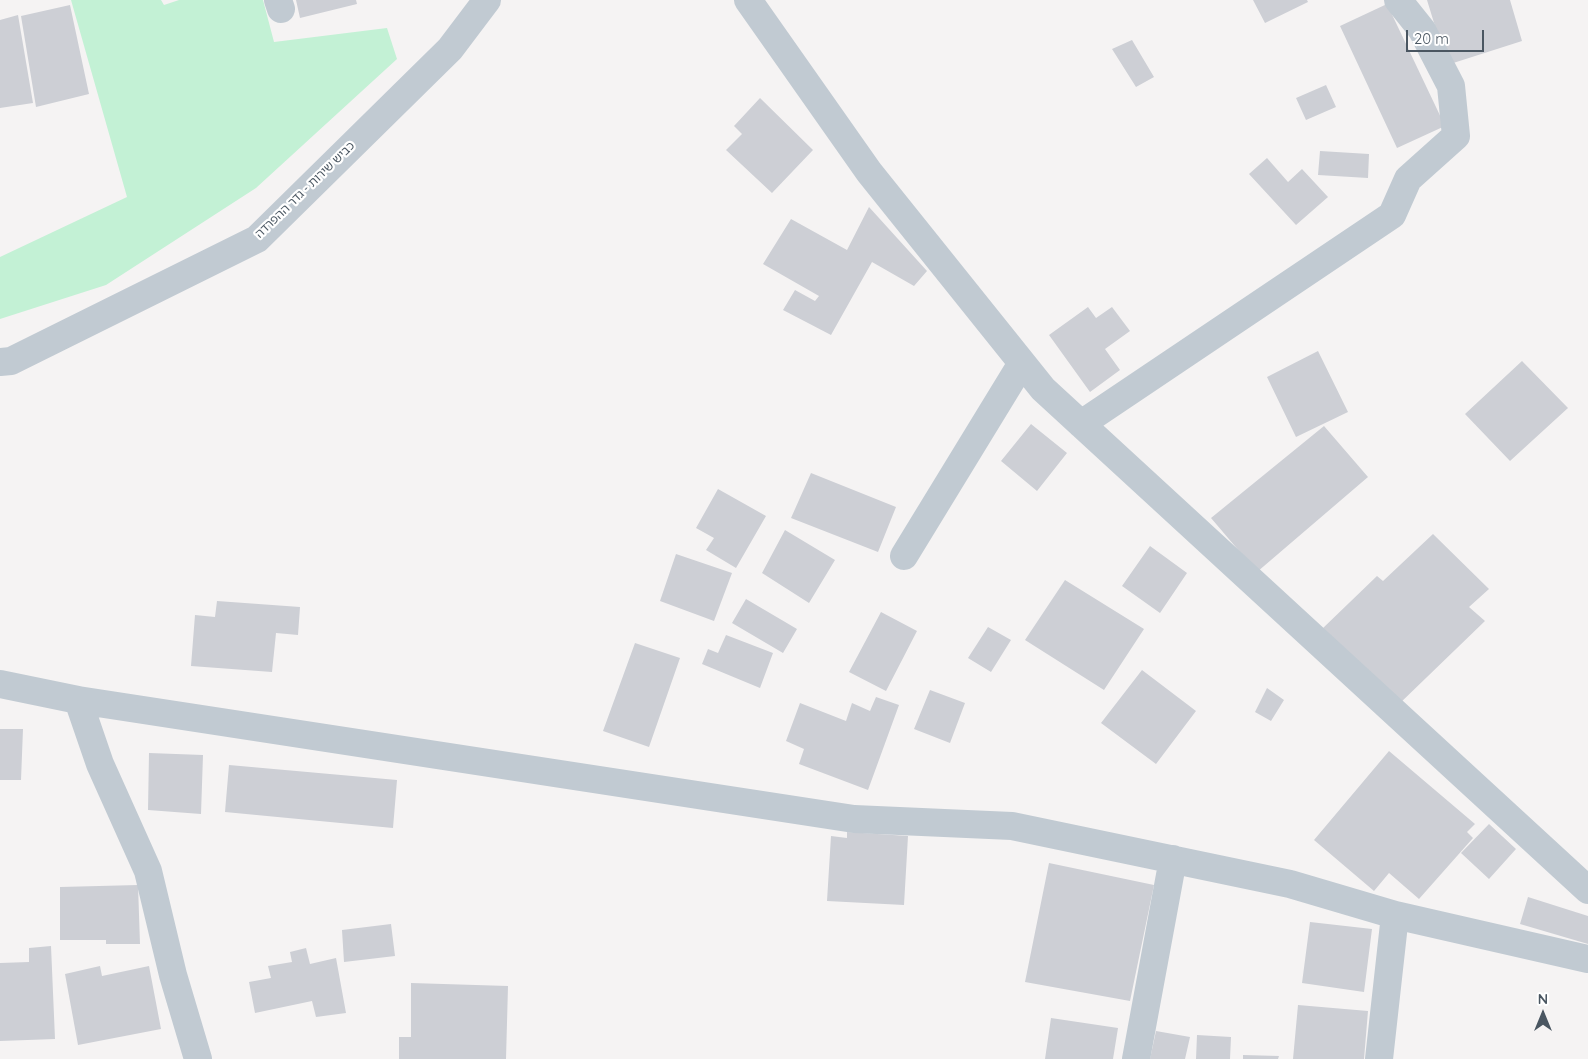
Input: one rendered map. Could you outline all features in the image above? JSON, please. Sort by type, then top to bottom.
[{"type":"street","name":"כביש שירות - גדר ההפרדה","points":[[0,362],[11,361],[256,239],[450,49],[487,0]]},
{"type":"street","points":[[748,0],[869,172],[1043,390],[1588,890]]},
{"type":"street","points":[[1081,424],[1392,215],[1408,179],[1456,136],[1451,86],[1422,30],[1398,0]]},
{"type":"street","points":[[904,556],[1022,363]]},
{"type":"street","points":[[0,684],[78,700],[854,819],[1012,826],[1290,884],[1395,915],[1588,959]]},
{"type":"street","points":[[78,700],[100,764],[148,871],[173,975],[198,1059]]},
{"type":"street","points":[[1136,1059],[1172,859]]},
{"type":"street","points":[[1379,1059],[1395,915]]},
{"type":"green space","points":[[71,0],[161,0],[164,5],[179,0],[263,0],[274,42],[387,28],[397,59],[256,188],[106,285],[0,319],[0,257],[127,197]]},
{"type":"building","points":[[296,0],[356,0],[357,4],[300,18]]},
{"type":"building","points":[[1253,0],[1307,0],[1308,2],[1265,23]]},
{"type":"building","points":[[1427,0],[1510,0],[1522,41],[1447,65]]},
{"type":"building","points":[[1387,4],[1445,126],[1397,148],[1340,26]]},
{"type":"building","points":[[70,5],[89,94],[36,107],[21,16]]},
{"type":"building","points":[[18,15],[33,103],[0,108],[0,20]]},
{"type":"building","points":[[1132,40],[1154,77],[1136,87],[1112,49]]},
{"type":"building","points":[[1326,85],[1336,107],[1306,120],[1296,98]]},
{"type":"building","points":[[760,98],[813,150],[772,193],[726,150],[742,134],[734,126]]},
{"type":"building","points":[[1320,151],[1369,154],[1368,178],[1318,175]]},
{"type":"building","points":[[1267,158],[1288,182],[1302,169],[1328,197],[1296,225],[1249,174]]},
{"type":"building","points":[[869,207],[927,271],[914,286],[872,262],[831,335],[783,310],[795,290],[815,301],[819,296],[763,264],[791,219],[847,250]]},
{"type":"building","points":[[1088,307],[1096,318],[1112,307],[1130,331],[1105,349],[1120,370],[1090,392],[1049,335]]},
{"type":"building","points":[[1318,351],[1348,412],[1296,437],[1267,377]]},
{"type":"building","points":[[1522,361],[1568,408],[1510,461],[1465,414]]},
{"type":"building","points":[[1031,424],[1067,453],[1037,491],[1001,461]]},
{"type":"building","points":[[1324,426],[1368,477],[1257,572],[1211,518]]},
{"type":"building","points":[[811,473],[896,507],[878,552],[791,518]]},
{"type":"building","points":[[718,489],[766,516],[736,568],[706,550],[714,538],[696,528]]},
{"type":"building","points":[[785,530],[835,560],[809,603],[762,573]]},
{"type":"building","points":[[1433,534],[1489,589],[1469,607],[1485,621],[1397,706],[1322,629],[1377,576],[1383,581]]},
{"type":"building","points":[[1150,546],[1187,573],[1160,613],[1122,586]]},
{"type":"building","points":[[676,554],[732,573],[714,621],[660,601]]},
{"type":"building","points":[[1065,580],[1144,629],[1104,690],[1025,640]]},
{"type":"building","points":[[746,599],[797,629],[783,653],[732,623]]},
{"type":"building","points":[[217,601],[300,607],[298,635],[276,633],[272,672],[191,666],[195,615],[215,617]]},
{"type":"building","points":[[881,612],[917,631],[886,691],[849,672]]},
{"type":"building","points":[[988,627],[1011,640],[991,672],[968,658]]},
{"type":"building","points":[[726,635],[773,653],[760,688],[702,664],[708,649],[718,653]]},
{"type":"building","points":[[635,643],[680,658],[649,747],[603,731]]},
{"type":"building","points":[[1142,670],[1196,711],[1156,764],[1101,723]]},
{"type":"building","points":[[1267,688],[1284,700],[1271,721],[1255,712]]},
{"type":"building","points":[[930,690],[965,703],[950,743],[914,729]]},
{"type":"building","points":[[876,697],[899,705],[868,790],[799,764],[804,749],[786,741],[800,703],[846,721],[852,703],[870,711]]},
{"type":"building","points":[[0,729],[23,729],[21,780],[0,780]]},
{"type":"building","points":[[1389,751],[1475,824],[1467,832],[1473,838],[1419,899],[1389,873],[1374,891],[1314,840]]},
{"type":"building","points":[[149,753],[203,755],[201,814],[148,810]]},
{"type":"building","points":[[229,765],[397,780],[393,828],[225,812]]},
{"type":"building","points":[[1489,824],[1516,849],[1489,879],[1461,853]]},
{"type":"building","points":[[847,832],[908,836],[904,905],[827,901],[831,836],[847,838]]},
{"type":"building","points":[[1049,863],[1154,885],[1130,1001],[1025,982]]},
{"type":"building","points":[[138,885],[140,944],[106,944],[106,940],[60,940],[60,887]]},
{"type":"building","points":[[1528,897],[1588,916],[1588,944],[1520,924]]},
{"type":"building","points":[[1310,922],[1372,929],[1364,992],[1302,983]]},
{"type":"building","points":[[391,924],[395,956],[344,962],[342,930]]},
{"type":"building","points":[[51,946],[55,1039],[0,1041],[0,963],[29,962],[29,948]]},
{"type":"building","points":[[306,948],[310,964],[336,958],[346,1013],[316,1017],[312,1001],[255,1013],[249,982],[271,978],[268,966],[292,962],[290,952]]},
{"type":"building","points":[[100,966],[102,976],[149,966],[161,1029],[78,1045],[65,974]]},
{"type":"building","points":[[411,983],[508,986],[506,1059],[399,1059],[399,1037],[411,1037]]},
{"type":"building","points":[[1298,1005],[1368,1011],[1364,1059],[1293,1059]]},
{"type":"building","points":[[1051,1018],[1118,1028],[1113,1059],[1045,1059]]},
{"type":"building","points":[[1156,1031],[1190,1037],[1185,1059],[1150,1059]]},
{"type":"building","points":[[1197,1035],[1231,1037],[1230,1059],[1196,1059]]},
{"type":"building","points":[[1243,1055],[1279,1056],[1278,1059],[1243,1059]]}]
